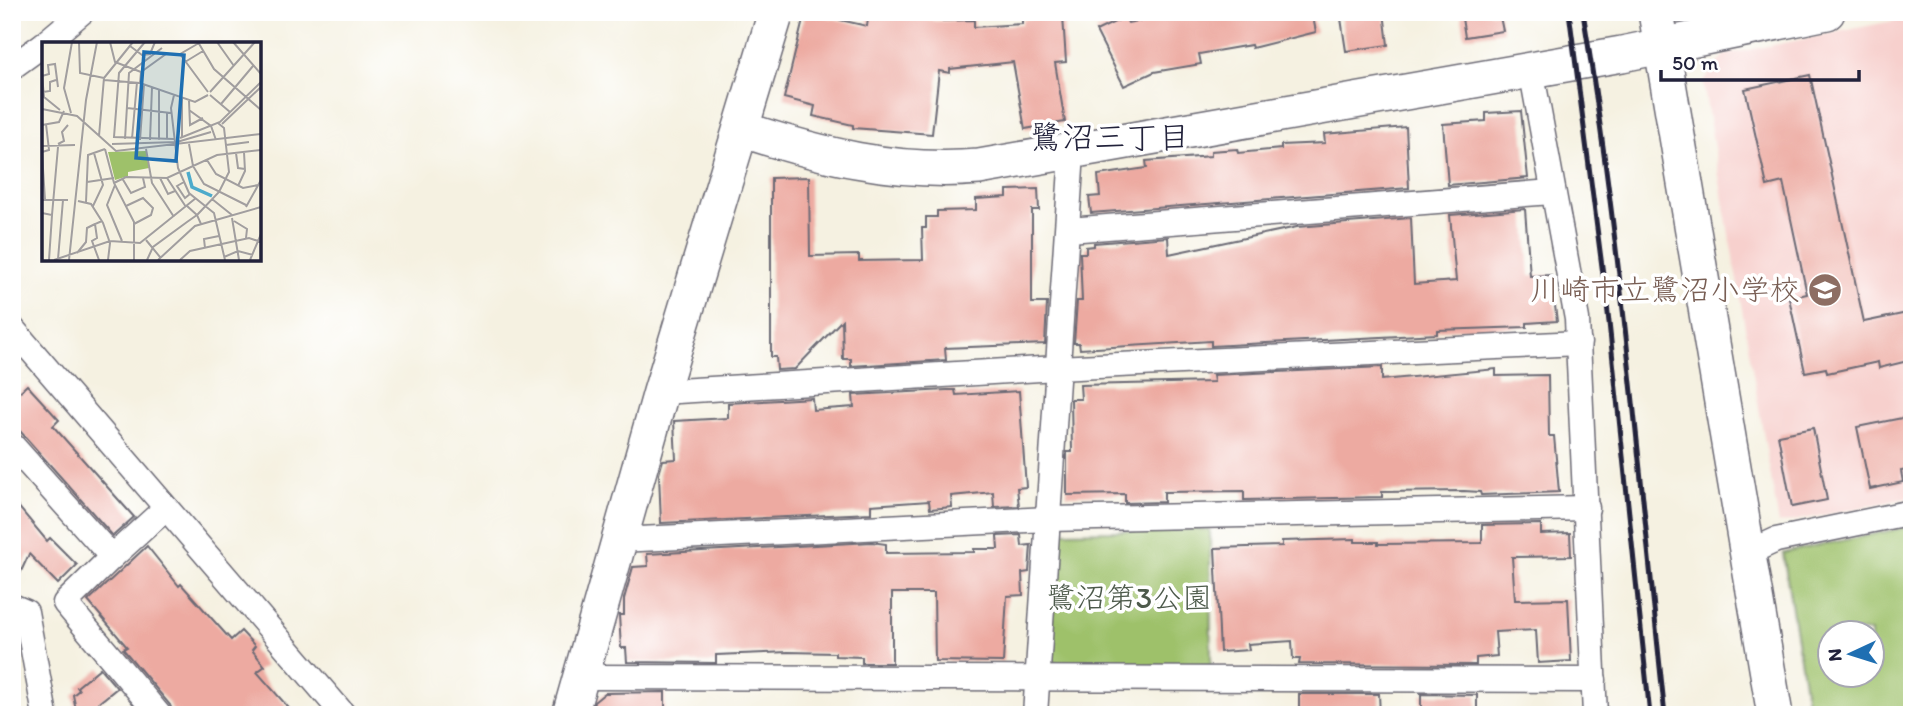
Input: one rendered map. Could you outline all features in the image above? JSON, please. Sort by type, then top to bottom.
[{"type":"street","points":[[46,42],[82,12]]},
{"type":"street","points":[[570,715],[661,392],[776,12]]},
{"type":"street","points":[[1656,12],[1776,715]]},
{"type":"street","points":[[741,129],[826,156],[905,168],[979,167],[1072,153],[1663,46],[1827,12]]},
{"type":"street","points":[[12,67],[42,45]]},
{"type":"street","points":[[1531,69],[1579,343],[1595,715]]},
{"type":"street","points":[[1035,715],[1072,153]]},
{"type":"street","points":[[1069,230],[1552,192]]},
{"type":"street","points":[[12,328],[344,715]]},
{"type":"street","points":[[661,392],[1057,368],[1579,343]]},
{"type":"street","points":[[12,445],[113,557]]},
{"type":"street","points":[[619,540],[1048,519],[1587,508]]},
{"type":"street","points":[[159,715],[65,603],[165,509]]},
{"type":"street","points":[[1748,553],[1776,540],[1912,512]]},
{"type":"street","points":[[12,606],[26,612],[46,715]]},
{"type":"street","points":[[580,677],[1594,680]]},
{"type":"shaded area","name":"川崎市立鷺沼小学校","points":[[1912,17],[1912,497],[1779,524],[1703,83],[1724,55]]},
{"type":"green space","points":[[1912,526],[1912,715],[1809,715],[1783,553]]},
{"type":"green space","name":"鷺沼第3公園","points":[[1210,529],[1211,666],[1059,667],[1048,655],[1053,547],[1064,532]]},
{"type":"building","points":[[805,12],[867,26],[869,12],[936,21],[974,20],[974,27],[1022,24],[1022,19],[1063,16],[1066,62],[1055,63],[1065,122],[1025,129],[1013,62],[950,69],[950,73],[939,71],[932,134],[853,128],[853,125],[813,116],[815,106],[784,98]]},
{"type":"building","points":[[1186,12],[1312,12],[1316,32],[1252,48],[1251,45],[1199,54],[1201,64],[1154,72],[1124,86],[1096,31],[1125,17],[1128,23]]},
{"type":"building","points":[[1340,12],[1384,12],[1388,45],[1346,51]]},
{"type":"building","points":[[1461,12],[1499,12],[1503,31],[1465,37]]},
{"type":"building","points":[[1810,75],[1864,322],[1912,312],[1912,360],[1879,368],[1878,362],[1827,373],[1826,368],[1805,372],[1789,298],[1807,294],[1783,182],[1767,186],[1745,89]]},
{"type":"building","points":[[1521,111],[1528,178],[1448,185],[1443,124],[1486,121],[1486,113]]},
{"type":"building","points":[[1406,127],[1409,188],[1091,213],[1089,197],[1100,196],[1098,175],[1147,168],[1146,161],[1211,156],[1211,151],[1237,149],[1238,153],[1281,149],[1281,145],[1325,143],[1324,134]]},
{"type":"building","points":[[809,177],[810,256],[859,255],[859,261],[923,260],[922,228],[926,228],[926,217],[937,217],[937,211],[976,210],[976,199],[1007,197],[1007,190],[1038,189],[1039,210],[1032,210],[1032,303],[1047,303],[1045,344],[945,348],[946,360],[851,366],[851,359],[843,359],[842,320],[795,369],[777,370],[776,357],[771,357],[771,178]]},
{"type":"building","points":[[1525,209],[1530,276],[1551,275],[1557,321],[1527,323],[1527,327],[1437,330],[1437,334],[1211,346],[1211,341],[1080,349],[1079,343],[1074,343],[1077,301],[1082,301],[1080,253],[1086,253],[1086,247],[1094,246],[1094,243],[1168,237],[1169,254],[1297,227],[1411,218],[1414,284],[1456,281],[1450,215]]},
{"type":"building","points":[[1382,367],[1382,380],[1496,369],[1496,376],[1548,375],[1549,436],[1554,436],[1559,492],[1481,495],[1480,492],[1464,491],[1382,492],[1382,497],[1244,500],[1244,491],[1164,492],[1164,502],[1125,503],[1125,494],[1067,495],[1067,452],[1072,452],[1071,399],[1081,399],[1080,385],[1214,382],[1213,375]]},
{"type":"building","points":[[27,385],[59,420],[53,426],[134,517],[113,536],[12,422],[12,399]]},
{"type":"building","points":[[955,390],[956,395],[1019,391],[1026,487],[1017,488],[1019,506],[994,507],[993,492],[951,496],[952,507],[930,509],[929,501],[871,505],[871,513],[661,523],[659,474],[663,460],[676,459],[674,421],[728,418],[728,403],[812,398],[813,410],[854,407],[853,395]]},
{"type":"building","points":[[1912,416],[1912,469],[1901,471],[1903,482],[1870,489],[1857,427]]},
{"type":"building","points":[[1813,428],[1827,500],[1792,507],[1778,435]]},
{"type":"building","points":[[12,499],[47,541],[50,538],[77,565],[58,584],[29,554],[12,591]]},
{"type":"building","points":[[1541,524],[1541,534],[1570,533],[1571,556],[1512,557],[1515,600],[1568,599],[1571,661],[1538,663],[1536,630],[1495,632],[1497,656],[1476,658],[1476,665],[1299,664],[1300,659],[1293,659],[1292,641],[1248,644],[1249,650],[1220,652],[1215,548],[1282,546],[1282,541],[1355,539],[1355,542],[1378,544],[1482,543],[1482,525]]},
{"type":"building","points":[[1021,535],[1022,546],[1031,545],[1029,572],[1022,573],[1023,595],[1007,596],[1003,662],[935,661],[934,593],[892,593],[892,663],[862,663],[862,657],[835,656],[835,653],[788,652],[716,655],[716,663],[627,662],[626,648],[621,648],[619,615],[624,615],[624,599],[633,567],[648,566],[647,554],[872,542],[886,544],[886,553],[974,552],[974,549],[998,549],[997,536]]},
{"type":"building","points":[[147,546],[179,586],[181,584],[231,640],[241,631],[255,646],[252,650],[265,666],[257,672],[295,715],[174,715],[170,705],[123,649],[127,647],[88,601]]},
{"type":"building","points":[[100,668],[117,688],[96,705],[97,715],[77,715],[73,695],[79,690],[77,687]]},
{"type":"building","points":[[665,692],[665,715],[591,715],[594,702],[605,693]]},
{"type":"building","points":[[1299,694],[1379,694],[1380,715],[1299,715]]},
{"type":"building","points":[[1421,694],[1477,695],[1477,715],[1421,715]]},
{"type":"railway","points":[[1569,12],[1608,313],[1650,715]]},
{"type":"railway","points":[[1583,12],[1619,275],[1665,715]]},
{"type":"place","name":"川崎市立鷺沼小学校","points":[[1825,290]]},
{"type":"district","name":"鷺沼三丁目","points":[[1110,137]]}]
